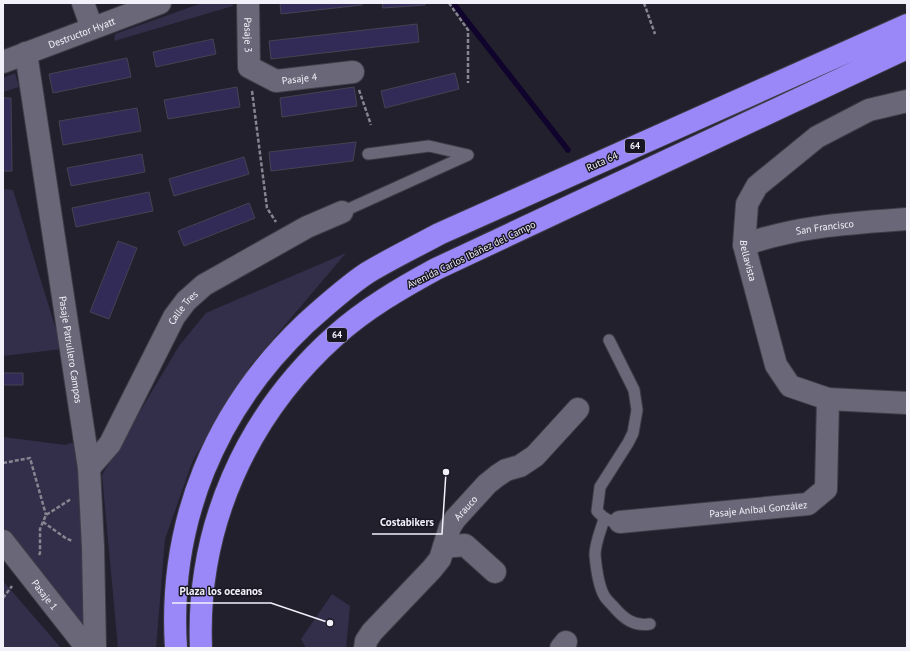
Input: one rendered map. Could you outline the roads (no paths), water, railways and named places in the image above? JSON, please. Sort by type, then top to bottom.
[{"type":"highway","name":"Ruta 64","points":[[176,648],[174,627],[178,563],[184,531],[204,468],[218,437],[254,380],[275,354],[323,308],[367,273],[439,234],[907,25]]},
{"type":"highway","name":"Avenida Carlos Ibáñez del Campo","points":[[200,648],[200,621],[208,554],[220,509],[228,487],[241,459],[266,415],[301,370],[336,335],[356,319],[390,296],[436,269],[907,48]]},
{"type":"street","points":[[83,3],[92,28]]},
{"type":"street","name":"Destructor Hyatt","points":[[3,62],[160,3]]},
{"type":"street","name":"Pasaje 3","points":[[248,3],[249,67]]},
{"type":"street","name":"Pasaje Patrullero Campos","points":[[26,53],[89,478],[93,547],[95,648]]},
{"type":"street","name":"Pasaje 4","points":[[249,67],[276,81],[353,72]]},
{"type":"street","name":"Bellavista","points":[[907,101],[868,110],[816,138],[757,186],[747,204],[744,245],[776,365],[790,386],[828,399],[907,403]]},
{"type":"street","name":"Calle Tres","points":[[89,478],[110,444],[174,317],[186,300],[204,285],[307,227],[342,212]]},
{"type":"street","name":"San Francisco","points":[[744,245],[762,238],[792,231],[847,223],[907,219]]},
{"type":"street","name":"Pasaje Aníbal González","points":[[612,520],[808,504],[826,489],[828,399]]},
{"type":"street","name":"Arauco","points":[[365,648],[366,641],[372,632],[440,559],[450,527],[455,519],[487,484],[497,476],[506,470],[520,466],[535,456],[578,409]]},
{"type":"street","name":"Pasaje 1","points":[[3,541],[87,648]]},
{"type":"street","points":[[444,547],[465,545],[495,572]]},
{"type":"lane","points":[[342,212],[468,155],[429,146],[368,154]]},
{"type":"lane","points":[[609,340],[634,390],[637,410],[633,433],[600,487],[597,511],[612,520],[598,538],[595,554],[598,578],[604,597],[628,621],[642,625],[650,624]]},
{"type":"waterway","points":[[453,3],[568,150]]},
{"type":"place","name":"Costabikers","points":[[446,472]]},
{"type":"place","name":"Plaza los oceanos","points":[[330,623]]}]
